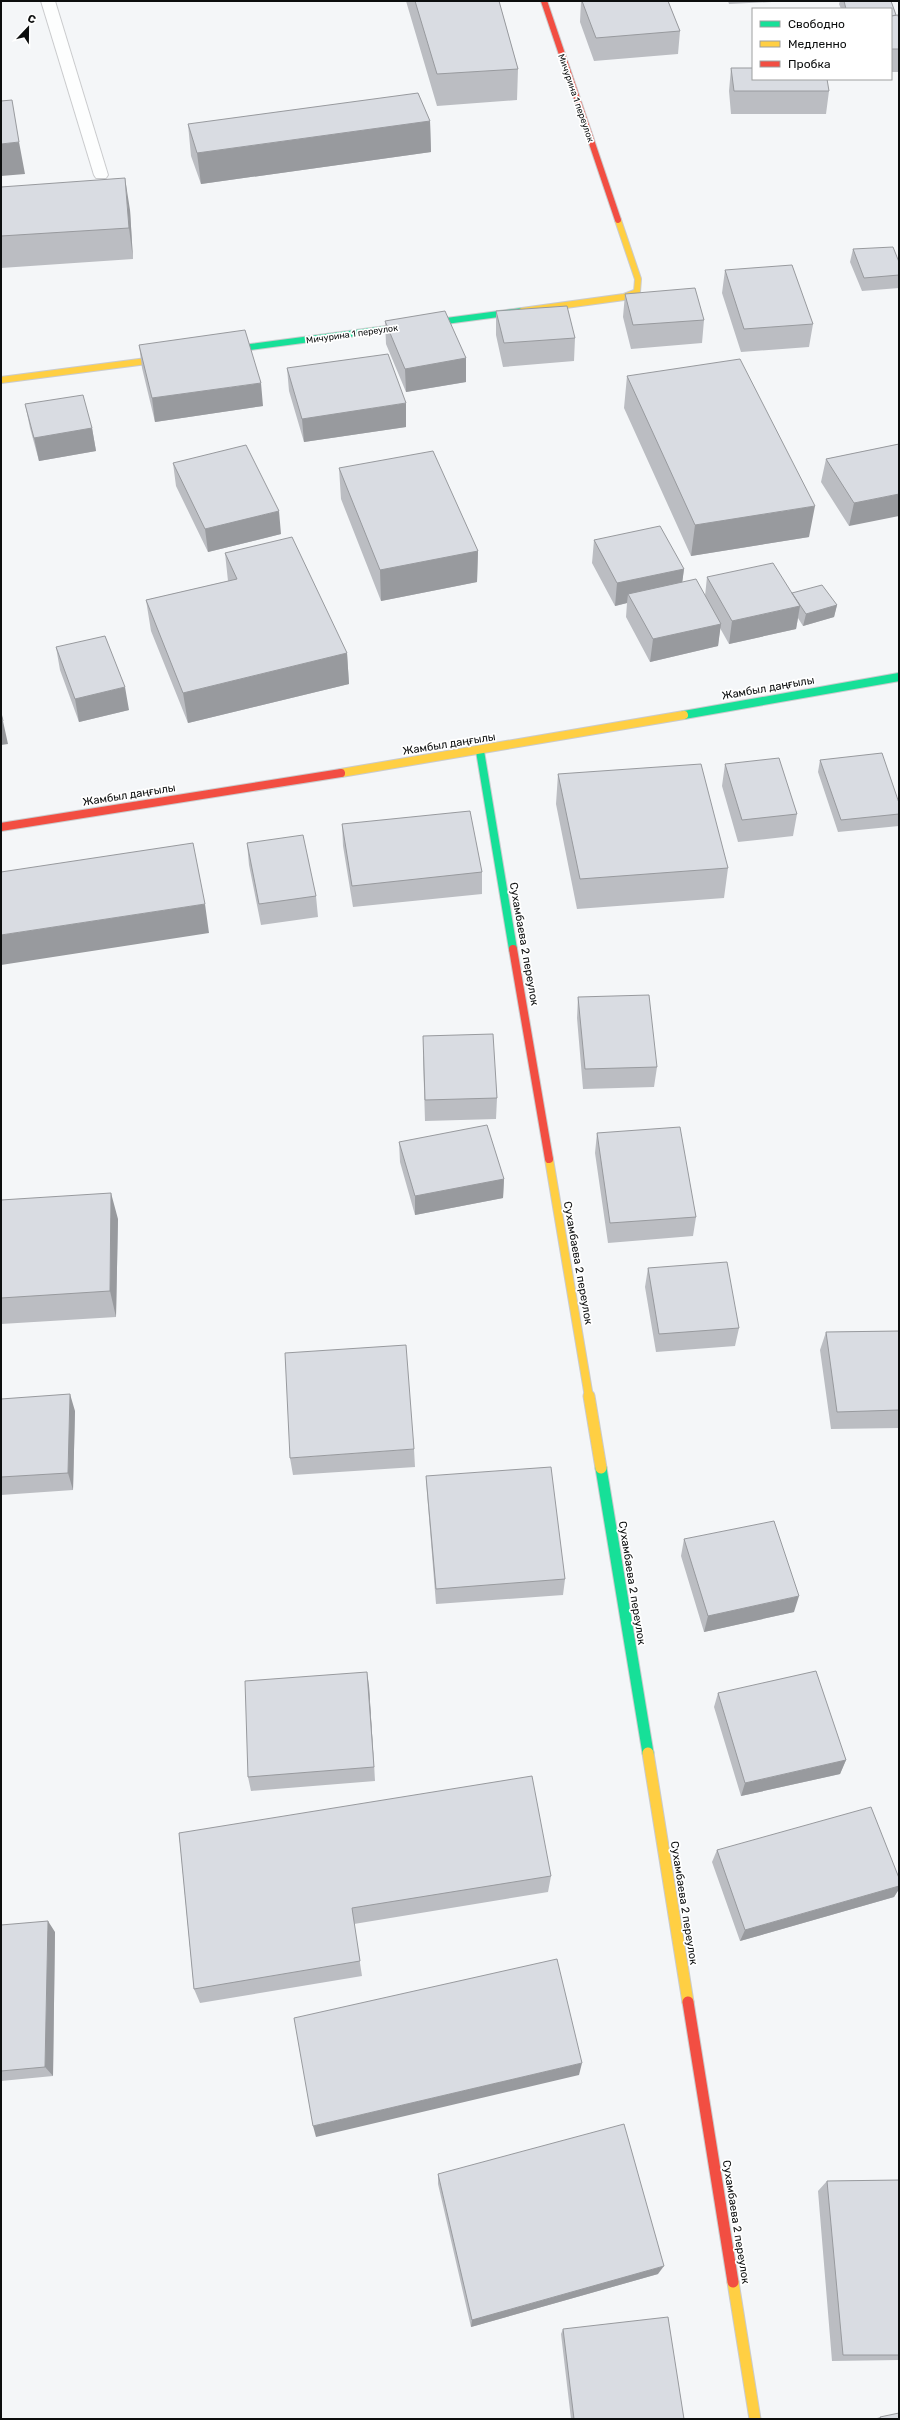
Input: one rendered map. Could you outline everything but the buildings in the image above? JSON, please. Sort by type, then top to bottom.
[{"type":"street","name":"Мичурина 1 переулок","points":[[214,352],[624,297],[637,292],[638,279],[544,1]]},
{"type":"street","points":[[1,380],[182,356]]},
{"type":"street","name":"Жамбыл даңғылы","points":[[1,827],[480,751],[899,677]]},
{"type":"street","name":"Сухамбаева 2 переулок","points":[[480,751],[618,1569],[755,2419]]},
{"type":"lane","points":[[48,1],[101,175]]},
{"type":"traffic: fast","points":[[220,351],[522,311]]},
{"type":"traffic: fast","points":[[684,715],[899,677]]},
{"type":"traffic: fast","points":[[480,751],[513,949]]},
{"type":"traffic: fast","points":[[601,1468],[648,1753]]},
{"type":"traffic: slow","points":[[522,311],[624,297],[637,292],[638,279],[618,220]]},
{"type":"traffic: slow","points":[[1,380],[170,358]]},
{"type":"traffic: slow","points":[[341,773],[684,715]]},
{"type":"traffic: slow","points":[[549,1159],[601,1468]]},
{"type":"traffic: slow","points":[[648,1753],[688,2002]]},
{"type":"traffic: slow","points":[[733,2282],[755,2419]]},
{"type":"traffic: jam","points":[[544,1],[618,220]]},
{"type":"traffic: jam","points":[[1,827],[341,773]]},
{"type":"traffic: jam","points":[[513,949],[549,1159]]},
{"type":"traffic: jam","points":[[688,2002],[733,2282]]}]
